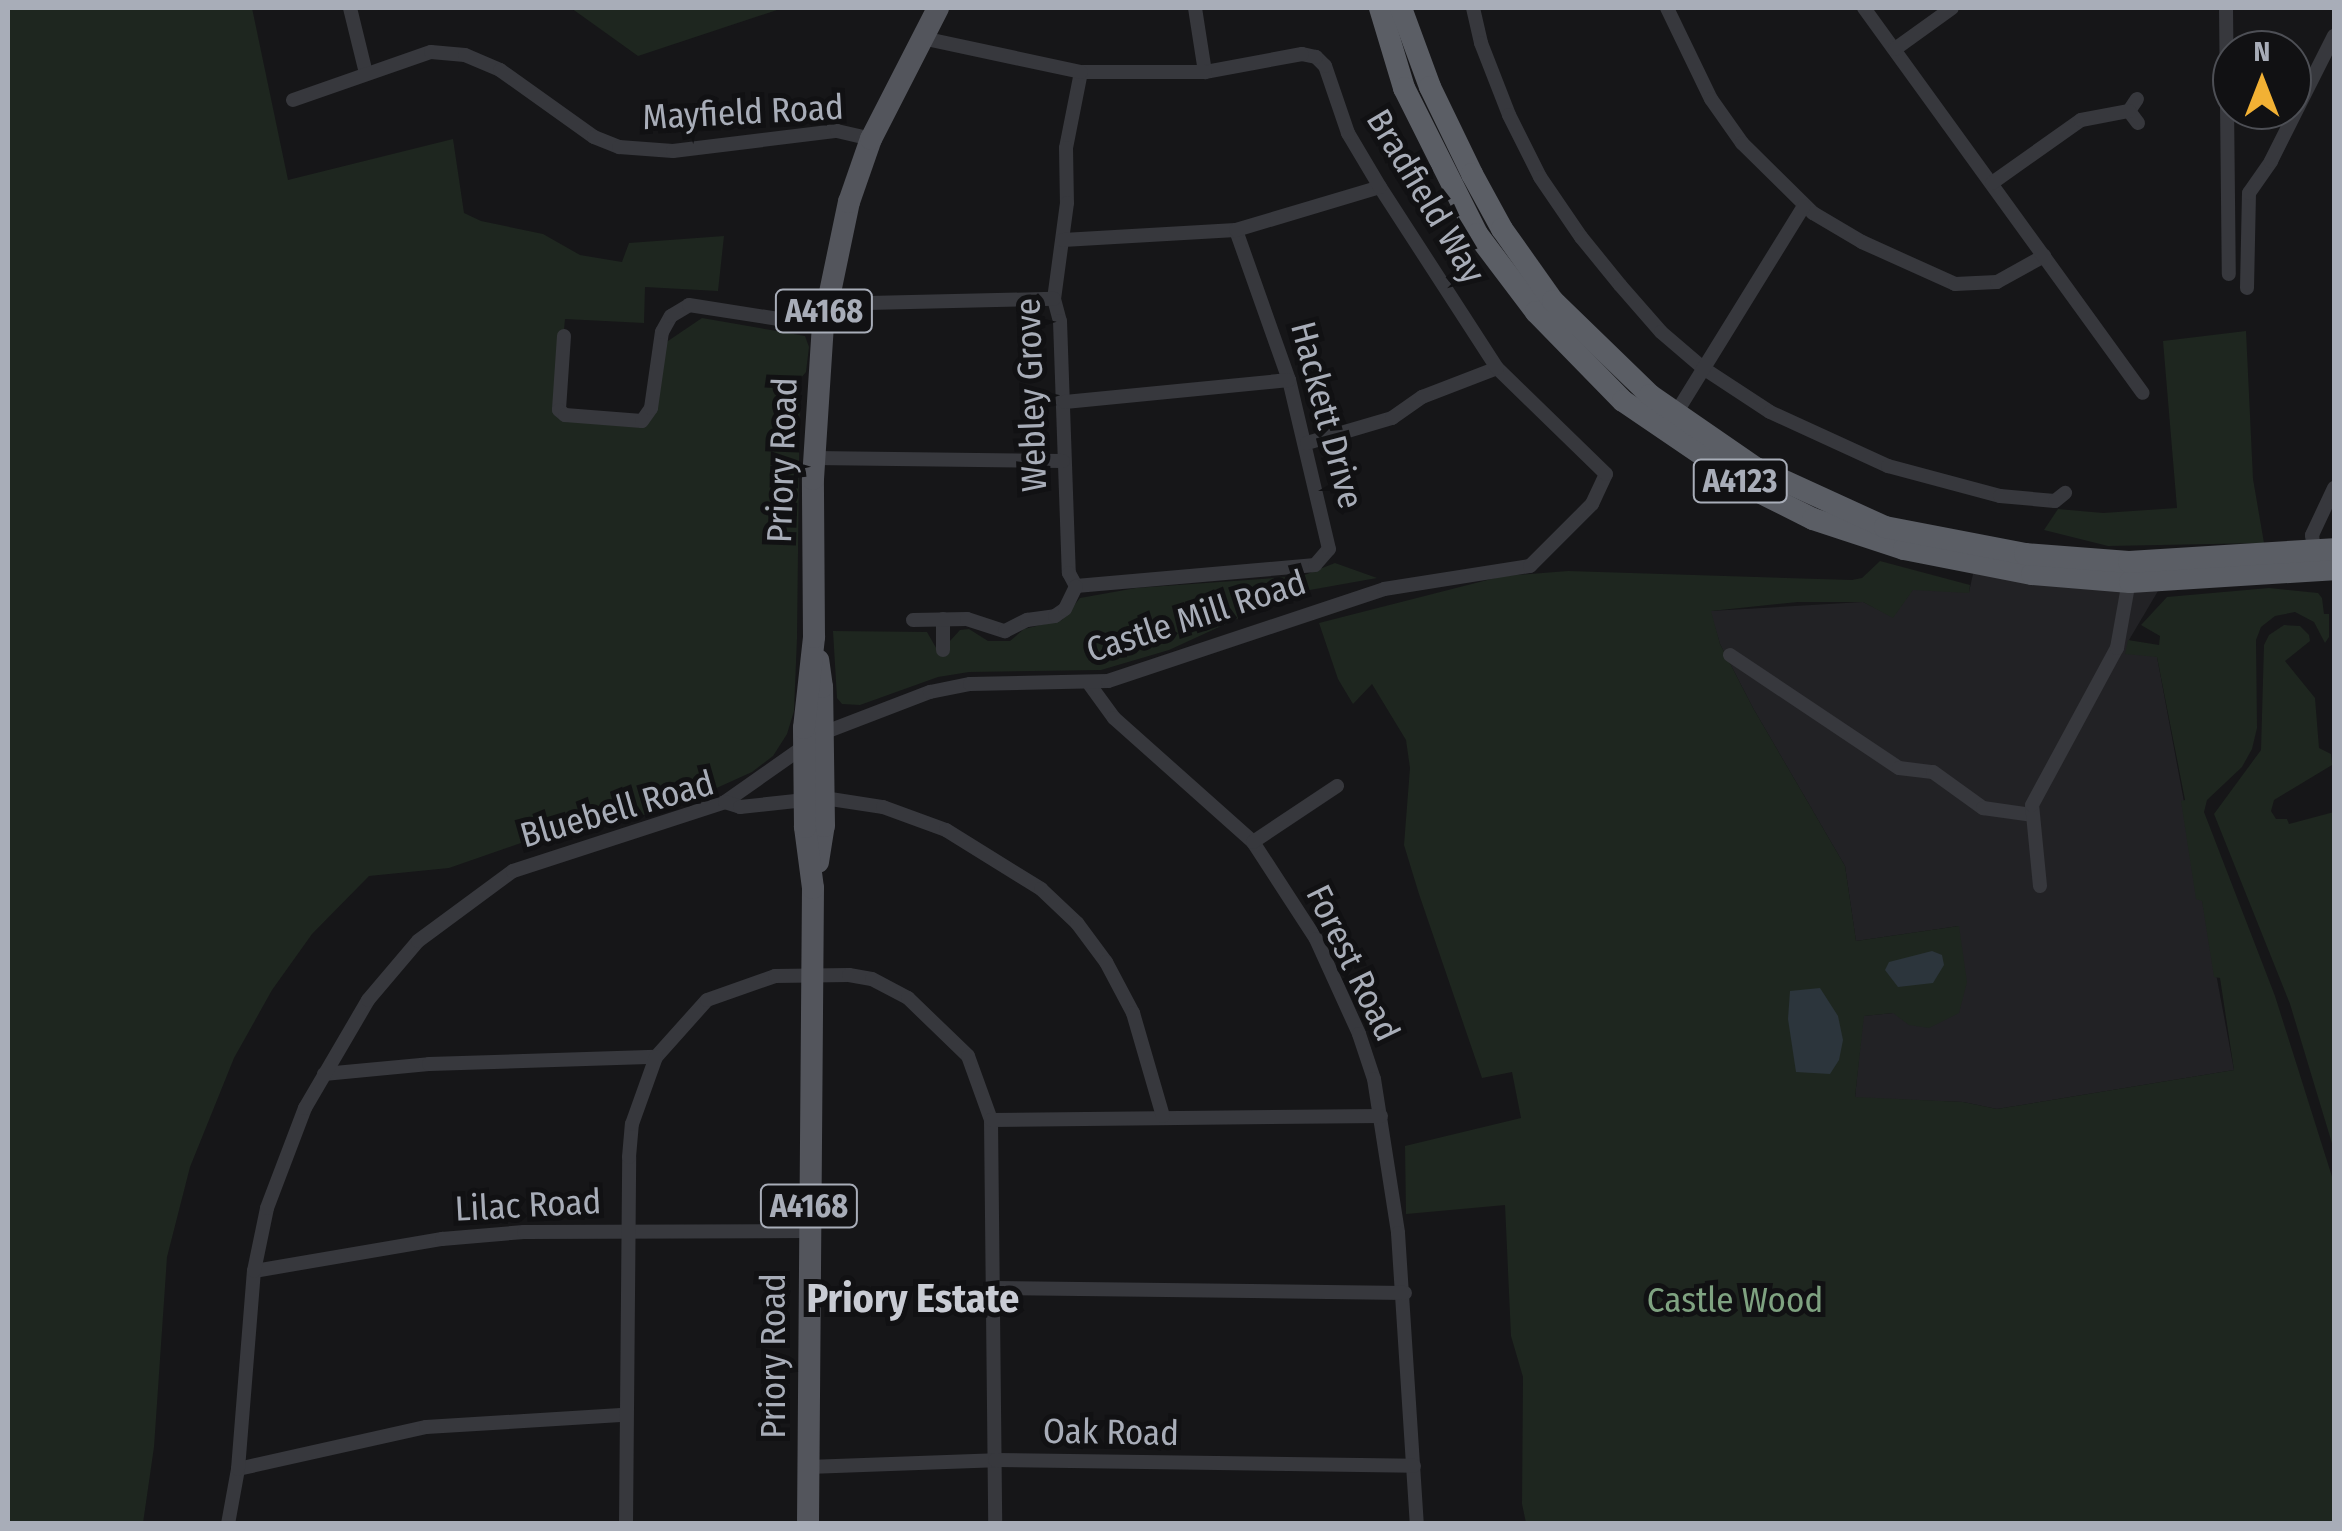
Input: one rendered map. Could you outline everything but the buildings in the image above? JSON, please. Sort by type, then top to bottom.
[{"type":"highway","name":"A4123","points":[[1380,8],[1404,88],[1477,234],[1536,312],[1623,401],[1886,527],[2130,572],[2334,570]]},
{"type":"highway","name":"A4123","points":[[1401,8],[1430,87],[1502,230],[1553,301],[1670,423]]},
{"type":"highway","name":"A4123","points":[[2130,572],[2324,550]]},
{"type":"main road","name":"Priory Road","points":[[808,1524],[813,888],[807,844],[814,799],[814,458],[824,315],[849,202],[871,139],[938,8]]},
{"type":"main road","name":"Priory Road","points":[[813,888],[824,826],[814,799]]},
{"type":"street","points":[[350,8],[366,72]]},
{"type":"street","points":[[1195,8],[1205,72]]},
{"type":"street","points":[[1474,8],[1482,43],[1509,115],[1540,176],[1580,238],[1620,286],[1661,332],[1703,368],[1770,412],[1888,466],[2000,496],[2054,501],[2064,493]]},
{"type":"street","points":[[1666,8],[1711,99],[1742,143],[1804,206],[1862,242],[1955,284],[1997,282],[2044,256]]},
{"type":"street","points":[[1864,8],[2143,393]]},
{"type":"street","points":[[1895,49],[1952,8]]},
{"type":"street","points":[[2226,8],[2230,274]]},
{"type":"street","points":[[2247,288],[2248,193],[2271,161],[2334,36]]},
{"type":"street","name":"Bradfield Way","points":[[922,38],[1081,72],[1205,72],[1302,54],[1316,58],[1325,66],[1348,132],[1380,187],[1497,368],[1606,474],[1592,504],[1530,566]]},
{"type":"street","name":"Mayfield Road","points":[[293,100],[430,52],[466,55],[500,70],[594,138],[619,147],[673,151],[836,132],[871,139]]},
{"type":"street","name":"Webley Grove","points":[[1081,72],[1066,148],[1064,240],[1054,299],[1060,321],[1069,573],[1081,587]]},
{"type":"street","points":[[1992,183],[2081,120],[2135,111]]},
{"type":"street","points":[[1064,240],[1236,230],[1380,187]]},
{"type":"street","points":[[1670,423],[1804,206]]},
{"type":"street","name":"Hackett Drive","points":[[1081,587],[1314,565],[1323,560],[1330,542],[1307,443],[1236,230]]},
{"type":"street","points":[[564,336],[558,410],[565,415],[642,421],[651,408],[662,332],[670,316],[690,305],[824,315],[1054,299]]},
{"type":"street","points":[[1307,443],[1392,418],[1422,398],[1497,368]]},
{"type":"street","points":[[1064,402],[1289,380]]},
{"type":"street","points":[[814,458],[1063,461]]},
{"type":"street","points":[[2324,550],[2312,535],[2334,488]]},
{"type":"street","name":"Castle Mill Road","points":[[726,802],[814,740],[930,692],[970,684],[1090,684],[1141,672],[1280,620],[1384,590],[1530,566]]},
{"type":"street","points":[[2040,886],[2032,815],[2042,784],[2117,648],[2130,572]]},
{"type":"street","points":[[913,620],[968,619],[1005,632],[1028,620],[1055,616],[1081,587]]},
{"type":"street","points":[[943,619],[943,650]]},
{"type":"street","points":[[1730,655],[1899,768],[1933,772],[1983,808],[2032,815]]},
{"type":"street","name":"Forest Road","points":[[1090,684],[1114,718],[1253,842],[1316,939],[1359,1034],[1381,1116],[1405,1293],[1417,1524]]},
{"type":"street","points":[[1253,842],[1338,786]]},
{"type":"street","name":"Bluebell Road","points":[[228,1524],[238,1469],[254,1272],[280,1166],[324,1074],[368,1000],[418,941],[513,872],[726,802],[740,807],[814,799],[884,807],[946,830],[1041,889],[1106,962],[1133,1013],[1163,1116]]},
{"type":"street","points":[[626,1524],[632,1124],[656,1056],[707,1000],[775,976],[813,974],[872,979],[922,1009],[968,1056],[991,1120],[996,1288],[995,1524]]},
{"type":"street","points":[[324,1074],[429,1064],[656,1056]]},
{"type":"street","points":[[991,1120],[1381,1116]]},
{"type":"street","name":"Lilac Road","points":[[254,1272],[442,1239],[628,1230],[808,1230]]},
{"type":"street","points":[[996,1288],[1405,1293]]},
{"type":"street","points":[[238,1469],[426,1427],[625,1415]]},
{"type":"street","name":"Oak Road","points":[[808,1467],[995,1460],[1414,1466]]},
{"type":"shaded area","points":[[1977,556],[2158,591],[2129,640],[2157,657],[2234,1070],[1997,1109],[1963,1102],[1855,1098],[1863,1016],[1893,1013],[1959,926],[1856,941],[1845,866],[1753,708],[1720,644],[1710,611],[1863,602],[1893,617],[1913,589],[1969,592]]},
{"type":"shaded area","points":[[1932,951],[1942,955],[1944,965],[1933,983],[1898,987],[1885,970],[1889,962]]},
{"type":"shaded area","points":[[1820,988],[1838,1016],[1843,1040],[1839,1060],[1830,1074],[1796,1072],[1788,1019],[1790,991]]},
{"type":"green space","points":[[8,8],[252,8],[288,180],[453,139],[464,213],[481,221],[543,234],[580,255],[622,262],[629,243],[724,236],[718,291],[645,287],[644,323],[565,319],[557,409],[641,424],[665,343],[702,318],[805,336],[809,347],[806,372],[800,379],[797,638],[794,711],[787,734],[773,756],[752,772],[679,805],[620,822],[544,835],[449,868],[369,876],[312,934],[272,990],[234,1058],[190,1167],[167,1257],[154,1447],[143,1523],[8,1524]]},
{"type":"green space","points":[[571,8],[783,8],[638,56]]},
{"type":"green space","points":[[2246,331],[2253,479],[2264,543],[2108,546],[2044,530],[2058,509],[2103,513],[2177,508],[2163,341]]},
{"type":"green space","name":"Castle Wood","points":[[1880,561],[1970,585],[1969,593],[1913,590],[1893,618],[1863,602],[1798,602],[1711,611],[1720,644],[1753,708],[1845,866],[1856,941],[1959,926],[1967,982],[1959,1013],[1929,1028],[1909,1025],[1893,1013],[1864,1016],[1855,1097],[1963,1102],[1997,1109],[2234,1070],[2220,978],[2214,977],[2202,901],[2196,899],[2181,801],[2185,800],[2157,657],[2125,654],[2128,640],[2159,645],[2160,636],[2141,625],[2167,597],[2269,588],[2318,593],[2322,598],[2324,614],[2329,614],[2329,637],[2325,643],[2314,622],[2295,612],[2275,616],[2261,627],[2256,640],[2257,728],[2252,749],[2242,767],[2207,800],[2204,812],[2275,996],[2334,1183],[2334,1523],[1526,1523],[1522,1504],[1523,1377],[1511,1336],[1505,1205],[1406,1214],[1405,1146],[1521,1118],[1512,1072],[1482,1078],[1419,894],[1404,845],[1410,768],[1406,740],[1372,684],[1353,704],[1338,679],[1319,623],[1503,576],[1568,571],[1852,580],[1862,578]]},
{"type":"green space","points":[[1335,563],[1377,578],[1293,593],[1169,650],[1101,670],[969,672],[938,677],[860,705],[842,704],[837,698],[833,631],[927,632],[939,653],[960,630],[969,629],[988,641],[1010,641],[1024,629],[1062,620],[1080,598],[1136,588],[1302,576]]},
{"type":"green space","points":[[2284,625],[2300,626],[2309,635],[2310,641],[2285,661],[2315,698],[2319,748],[2331,754],[2332,765],[2274,800],[2271,811],[2276,819],[2287,819],[2289,824],[2334,812],[2334,1150],[2290,1004],[2214,814],[2261,750],[2264,645],[2269,635]]},
{"type":"district","name":"Priory Estate","points":[[913,1299]]}]
